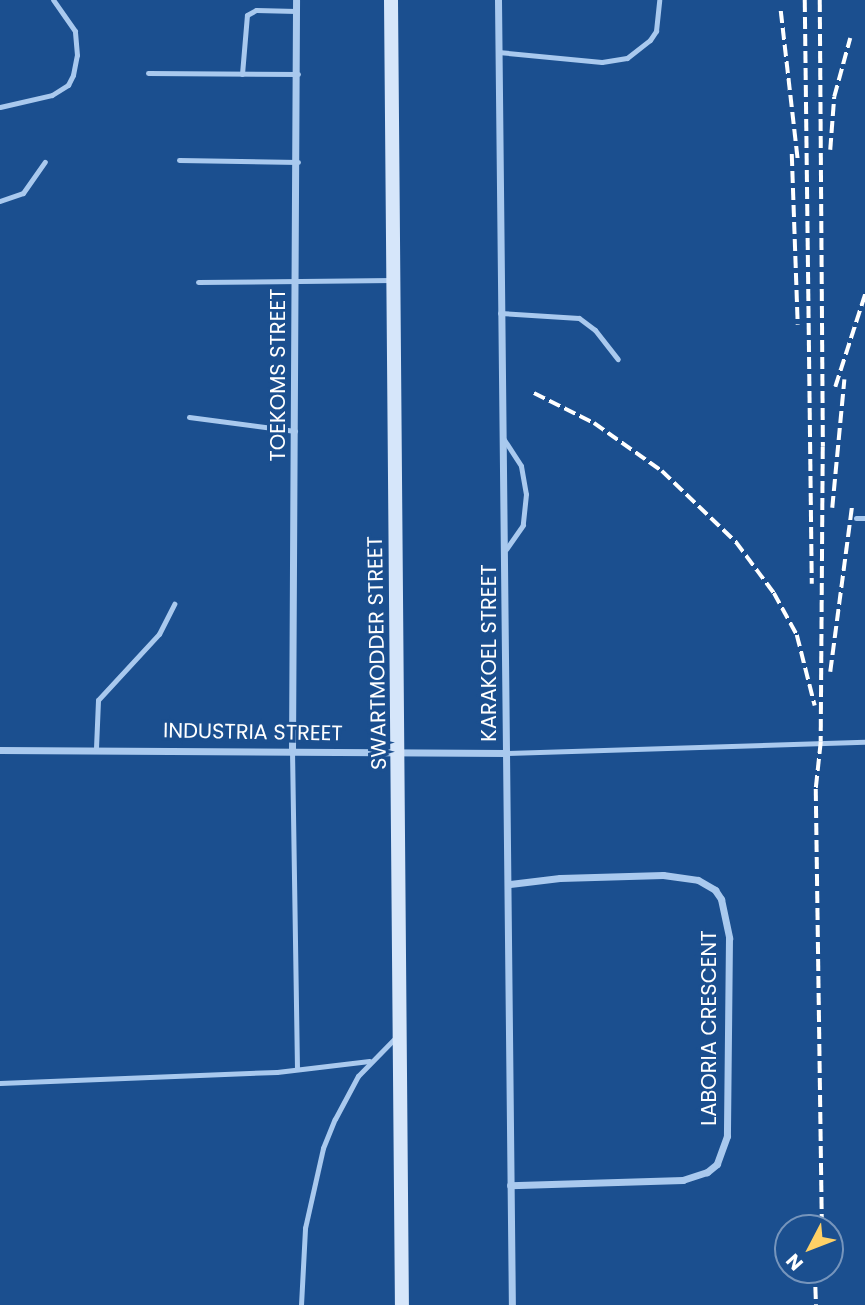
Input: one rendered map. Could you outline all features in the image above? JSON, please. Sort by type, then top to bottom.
[{"type":"main road","name":"SWARTMODDER STREET","points":[[391,0],[402,1305]]},
{"type":"street","name":"TOEKOMS STREET","points":[[292,750],[298,162],[296,0]]},
{"type":"street","name":"KARAKOEL STREET","points":[[498,0],[500,434],[506,549],[512,1305]]},
{"type":"street","name":"INDUSTRIA STREET","points":[[0,750],[96,748],[506,753]]},
{"type":"street","name":"LABORIA CRESCENT","points":[[510,884],[561,878],[663,875],[698,880],[715,890],[721,900],[729,938],[727,1136],[717,1164],[707,1172],[683,1180],[510,1185]]},
{"type":"lane","points":[[0,107],[52,95],[68,85],[73,75],[78,55],[75,31],[53,0]]},
{"type":"lane","points":[[498,52],[602,62],[626,58],[650,40],[656,31],[659,0]]},
{"type":"lane","points":[[242,74],[247,15],[256,10],[296,11]]},
{"type":"lane","points":[[148,73],[298,74]]},
{"type":"lane","points":[[179,160],[298,162]]},
{"type":"lane","points":[[0,201],[23,193],[45,162]]},
{"type":"lane","points":[[198,282],[393,280]]},
{"type":"lane","points":[[500,313],[579,318],[596,330],[618,359]]},
{"type":"lane","points":[[189,417],[295,431]]},
{"type":"lane","points":[[500,434],[520,466],[526,494],[523,525],[506,549]]},
{"type":"lane","points":[[856,518],[865,518]]},
{"type":"lane","points":[[96,748],[98,700],[159,634],[174,604]]},
{"type":"lane","points":[[506,753],[865,742]]},
{"type":"lane","points":[[292,750],[297,1069]]},
{"type":"lane","points":[[301,1305],[306,1228],[323,1148],[347,1094],[369,1061],[399,1033]]},
{"type":"lane","points":[[0,1083],[297,1069],[369,1061]]},
{"type":"railway","points":[[805,0],[812,584]]},
{"type":"railway","points":[[820,0],[823,447],[821,742],[816,789],[822,1214]]},
{"type":"railway","points":[[781,11],[798,161]]},
{"type":"railway","points":[[830,150],[834,97],[850,38]]},
{"type":"railway","points":[[792,154],[798,325]]},
{"type":"railway","points":[[835,387],[865,294]]},
{"type":"railway","points":[[832,508],[844,380]]},
{"type":"railway","points":[[534,393],[594,423],[662,471],[736,542],[774,593],[797,635],[815,706]]},
{"type":"railway","points":[[830,672],[852,506]]},
{"type":"railway","points":[[815,1284],[816,1305]]}]
